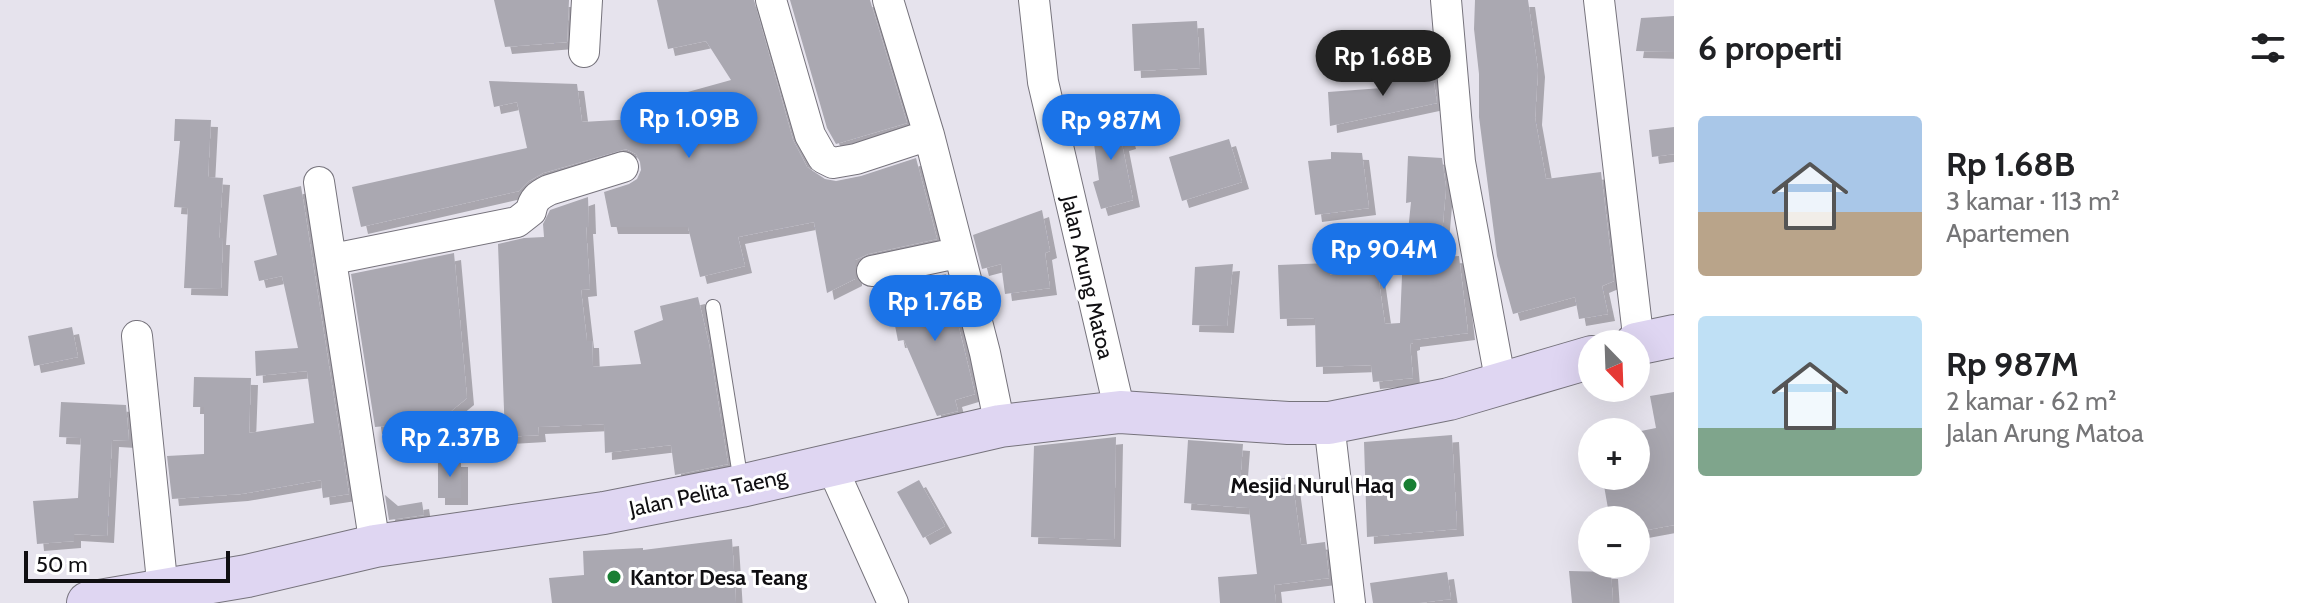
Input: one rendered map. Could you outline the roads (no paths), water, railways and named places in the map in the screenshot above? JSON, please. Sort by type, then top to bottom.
[{"type":"street","points":[[584,52],[587,0]]},
{"type":"street","points":[[771,0],[810,135],[823,158],[833,163],[856,159],[929,135]]},
{"type":"street","points":[[888,0],[929,135],[985,353],[1000,426]]},
{"type":"street","name":"Jalan Arung Matoa","points":[[1034,0],[1043,82],[1120,412]]},
{"type":"street","points":[[1446,0],[1460,162],[1501,384]]},
{"type":"street","points":[[1599,0],[1659,340]]},
{"type":"street","points":[[333,259],[517,222],[531,211],[532,202],[539,195],[623,167]]},
{"type":"street","points":[[319,182],[375,546]]},
{"type":"street","points":[[872,271],[957,253]]},
{"type":"street","points":[[137,336],[163,591]]},
{"type":"street","name":"Jalan Pelita Taeng","points":[[88,603],[163,591],[248,590],[375,546],[604,513],[741,486],[1000,426],[1120,412],[1329,423],[1449,399],[1578,361]]},
{"type":"street","points":[[1329,423],[1350,603]]},
{"type":"street","points":[[831,465],[893,603]]},
{"type":"lane","points":[[713,307],[741,486]]},
{"type":"place","name":"Mesjid Nurul Haq","points":[[1410,485]]},
{"type":"place","name":"Kantor Desa Teang","points":[[614,577]]}]
